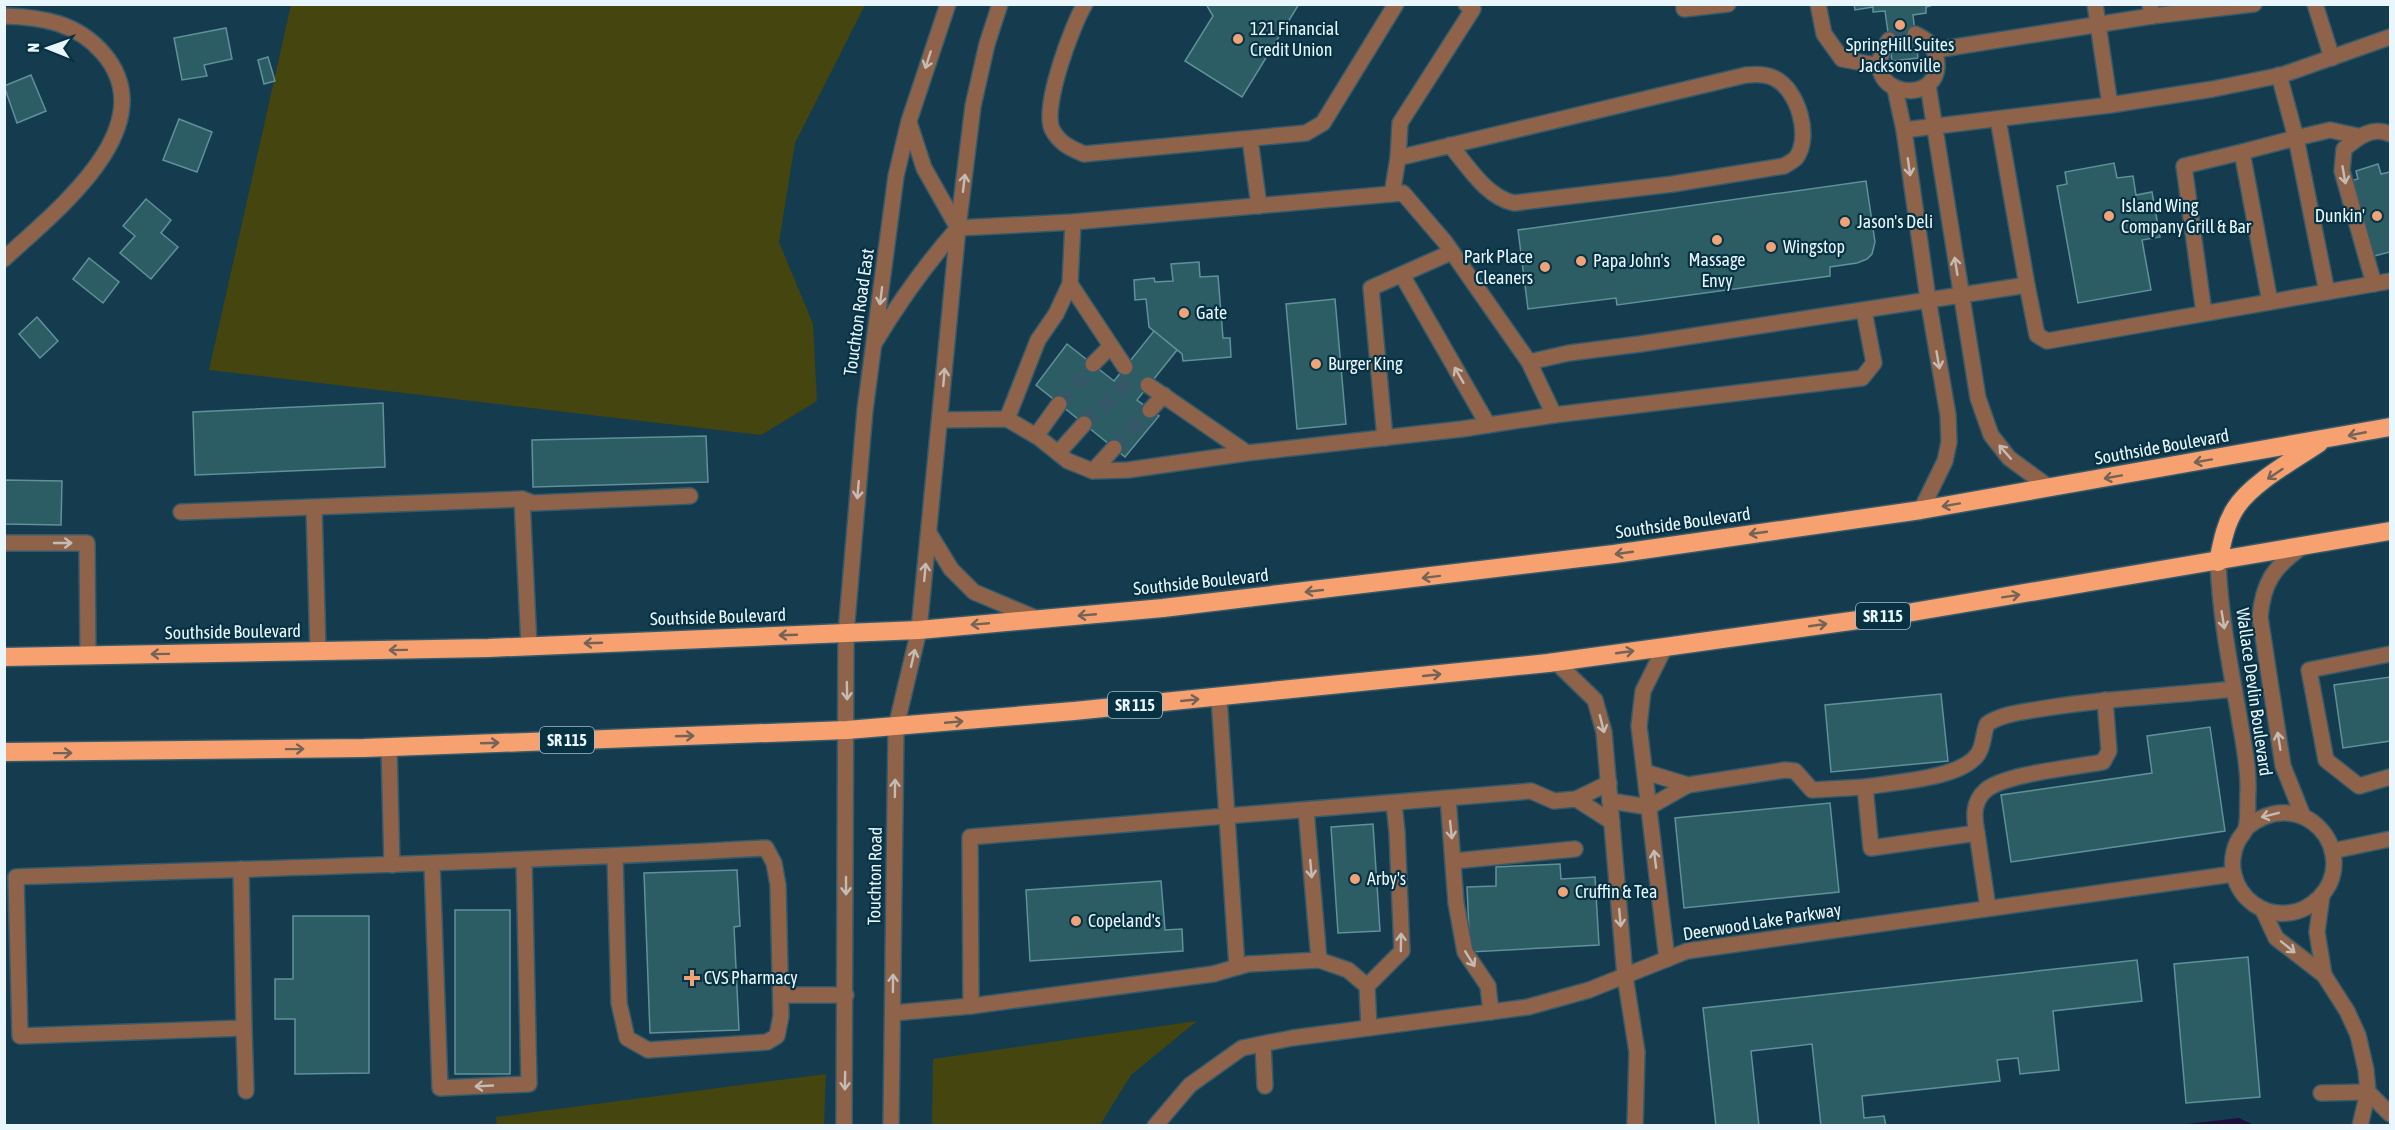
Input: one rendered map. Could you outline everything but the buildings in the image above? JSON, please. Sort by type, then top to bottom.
[{"type":"highway","name":"Southside Boulevard","points":[[4,657],[529,646],[919,630],[1163,608],[1614,554],[1921,510],[2391,427]]},
{"type":"highway","points":[[2218,562],[2225,529],[2236,507],[2256,487],[2323,440]]},
{"type":"highway","name":"SR 115","points":[[4,752],[389,747],[896,727],[1219,697],[1556,662],[1901,614],[2391,531]]},
{"type":"street","name":"Touchton Road East","points":[[846,633],[865,410],[896,176],[909,121],[948,4]]},
{"type":"street","points":[[919,630],[958,228],[973,106],[987,44],[1000,4]]},
{"type":"street","points":[[1084,4],[1074,22],[1050,106],[1051,128],[1063,145],[1084,154],[1306,133],[1323,123],[1396,4]]},
{"type":"street","points":[[1392,194],[1398,158],[1400,123],[1473,9],[1466,4]]},
{"type":"street","points":[[1684,4],[1684,9],[1728,4]]},
{"type":"street","points":[[1818,4],[1824,34],[1842,59],[1880,66]]},
{"type":"street","points":[[2095,4],[2110,105]]},
{"type":"street","points":[[1935,50],[2098,25],[2165,4]]},
{"type":"street","points":[[2151,10],[2254,4]]},
{"type":"street","points":[[2315,4],[2331,58]]},
{"type":"street","points":[[4,16],[27,16],[45,20],[75,29],[91,39],[111,62],[119,83],[121,116],[116,135],[107,153],[69,198],[4,259]]},
{"type":"street","points":[[1915,34],[1928,42],[1935,50],[1936,70],[1928,85],[1978,398],[1991,435],[2009,458],[2050,488]]},
{"type":"street","points":[[1904,130],[2110,105],[2213,89],[2279,75],[2391,37]]},
{"type":"street","points":[[1889,40],[1880,56],[1880,66],[1882,76],[1895,89],[1904,130],[1928,299],[1948,415],[1949,442],[1945,461],[1921,510]]},
{"type":"street","points":[[1398,158],[1746,75],[1758,74],[1775,78],[1794,99],[1802,117],[1802,144],[1795,158],[1784,166],[1673,184],[1514,203],[1502,200],[1488,189],[1450,146]]},
{"type":"street","points":[[2279,75],[2296,138],[2327,292]]},
{"type":"street","points":[[1895,89],[1912,92],[1928,85]]},
{"type":"street","points":[[1998,119],[2037,335],[2047,340],[2391,281]]},
{"type":"street","points":[[909,121],[924,168],[958,228]]},
{"type":"street","points":[[2204,313],[2184,166],[2330,130],[2358,136]]},
{"type":"street","points":[[2374,284],[2342,171],[2344,149],[2358,136],[2372,131],[2391,134]]},
{"type":"street","points":[[1250,139],[1259,206]]},
{"type":"street","points":[[2242,153],[2270,302]]},
{"type":"street","points":[[875,342],[899,301],[924,266],[958,228],[1073,222],[1403,193],[1452,252],[1529,362],[1554,415]]},
{"type":"street","points":[[1007,419],[1038,340],[1056,314],[1070,284],[1073,222]]},
{"type":"street","points":[[1385,438],[1371,288],[1452,252]]},
{"type":"street","points":[[1402,275],[1488,425]]},
{"type":"street","points":[[1070,284],[1125,368]]},
{"type":"street","points":[[1529,362],[1569,353],[2027,285]]},
{"type":"street","points":[[940,420],[1007,419],[1036,436],[1068,461],[1093,471],[1128,470],[1247,453],[1385,438],[1862,378],[1874,363],[1864,311]]},
{"type":"street","points":[[1093,364],[1111,346]]},
{"type":"street","points":[[1149,385],[1247,453]]},
{"type":"street","points":[[1150,410],[1164,395]]},
{"type":"street","points":[[1036,436],[1059,404]]},
{"type":"street","points":[[1058,453],[1084,424]]},
{"type":"street","points":[[1093,471],[1114,448]]},
{"type":"street","points":[[181,512],[522,499],[533,502],[690,496]]},
{"type":"street","points":[[522,499],[529,646]]},
{"type":"street","points":[[314,507],[318,651]]},
{"type":"street","points":[[929,533],[951,569],[974,592],[1038,619]]},
{"type":"street","points":[[4,543],[87,543],[88,656]]},
{"type":"street","name":"Wallace Devlin Boulevard","points":[[2303,546],[2283,560],[2272,573],[2262,601],[2260,617],[2283,766],[2303,816]]},
{"type":"street","name":"Wallace Devlin Boulevard","points":[[2218,562],[2219,593],[2248,778],[2246,828]]},
{"type":"street","name":"Touchton Road","points":[[891,1125],[896,727],[919,630]]},
{"type":"street","name":"Touchton Road","points":[[844,1125],[846,633]]},
{"type":"street","points":[[1665,647],[1643,691],[1639,726],[1667,958]]},
{"type":"street","points":[[2391,654],[2309,670],[2326,760],[2359,786],[2391,777]]},
{"type":"street","points":[[1556,662],[1595,700],[1604,732],[1625,976],[1637,1052],[1635,1125]]},
{"type":"street","points":[[1610,801],[1649,807],[1688,784],[1785,770],[1795,771],[1812,790],[1865,787],[1952,773],[1965,766],[1978,754],[1987,723],[1992,720],[2026,711],[2076,703],[2234,689]]},
{"type":"street","points":[[1219,697],[1237,967]]},
{"type":"street","points":[[1988,908],[1974,813],[1981,796],[1987,789],[2013,779],[2103,762],[2109,751],[2105,700]]},
{"type":"street","points":[[389,747],[392,865]]},
{"type":"street","points":[[1645,772],[1688,784]]},
{"type":"street","points":[[971,1006],[970,837],[1532,791],[1554,801],[1576,799],[1609,783]]},
{"type":"street","points":[[1865,787],[1871,848],[1977,833]]},
{"type":"street","points":[[1448,798],[1456,903],[1465,952],[1488,986],[1491,1012]]},
{"type":"street","points":[[1576,799],[1612,822]]},
{"type":"street","points":[[1367,986],[1402,951],[1394,803]]},
{"type":"street","points":[[1306,810],[1319,960]]},
{"type":"street","points":[[2288,812],[2303,816],[2317,825],[2327,837],[2334,867],[2330,882],[2313,904],[2289,914],[2263,910],[2249,901],[2239,889],[2233,874],[2233,858],[2237,842],[2246,828],[2258,819],[2273,813],[2288,812]]},
{"type":"street","points":[[2332,851],[2391,839]]},
{"type":"street","points":[[244,1028],[20,1036],[10,877],[432,864],[766,848],[774,863],[778,885],[781,1016],[777,1036],[767,1042],[648,1050],[627,1038],[619,1003],[615,856]]},
{"type":"street","points":[[1454,861],[1575,849]]},
{"type":"street","points":[[432,864],[440,1088],[529,1084],[524,860]]},
{"type":"street","points":[[241,869],[246,1091]]},
{"type":"street","name":"Deerwood Lake Parkway","points":[[1155,1125],[1190,1085],[1242,1048],[1491,1012],[1548,1001],[1589,990],[1687,951],[2233,874]]},
{"type":"street","points":[[2322,895],[2317,932],[2324,975]]},
{"type":"street","points":[[2263,910],[2276,938],[2324,975],[2347,1011],[2358,1035],[2366,1070],[2368,1092],[2360,1125]]},
{"type":"street","points":[[892,1013],[971,1006],[1213,974],[1248,964],[1319,960],[1348,970],[1367,986],[1369,1028]]},
{"type":"street","points":[[781,995],[846,995]]},
{"type":"street","points":[[1263,1044],[1265,1086]]},
{"type":"street","points":[[2321,1092],[2368,1092],[2391,1114]]},
{"type":"shaded area","points":[[291,5],[865,5],[795,143],[779,242],[813,324],[817,401],[761,435],[209,370]]},
{"type":"shaded area","points":[[1197,1021],[1131,1075],[1100,1125],[932,1125],[933,1059]]},
{"type":"shaded area","points":[[826,1074],[824,1125],[497,1126],[496,1117]]},
{"type":"shaded area","points":[[2239,1118],[2254,1125],[2179,1125]]},
{"type":"tunnel","points":[[1889,40],[1901,35],[1915,34]]},
{"type":"tunnel","points":[[1059,404],[1093,364]]},
{"type":"tunnel","points":[[1084,424],[1136,376]]},
{"type":"tunnel","points":[[1114,448],[1150,410]]},
{"type":"place","name":"SpringHill Suites Jacksonville","points":[[1900,25]]},
{"type":"place","name":"121 Financial Credit Union","points":[[1238,39]]},
{"type":"place","name":"Island Wing Company Grill & Bar","points":[[2109,216]]},
{"type":"place","name":"Dunkin'","points":[[2377,216]]},
{"type":"place","name":"Jason's Deli","points":[[1845,222]]},
{"type":"place","name":"Massage Envy","points":[[1717,240]]},
{"type":"place","name":"Wingstop","points":[[1771,247]]},
{"type":"place","name":"Papa John's","points":[[1581,261]]},
{"type":"place","name":"Park Place Cleaners","points":[[1545,267]]},
{"type":"place","name":"Gate","points":[[1184,313]]},
{"type":"place","name":"Burger King","points":[[1316,364]]},
{"type":"place","name":"Arby's","points":[[1355,879]]},
{"type":"place","name":"Cruffin & Tea","points":[[1563,892]]},
{"type":"place","name":"Copeland's","points":[[1076,921]]},
{"type":"place","name":"CVS Pharmacy","points":[[692,978]]}]
